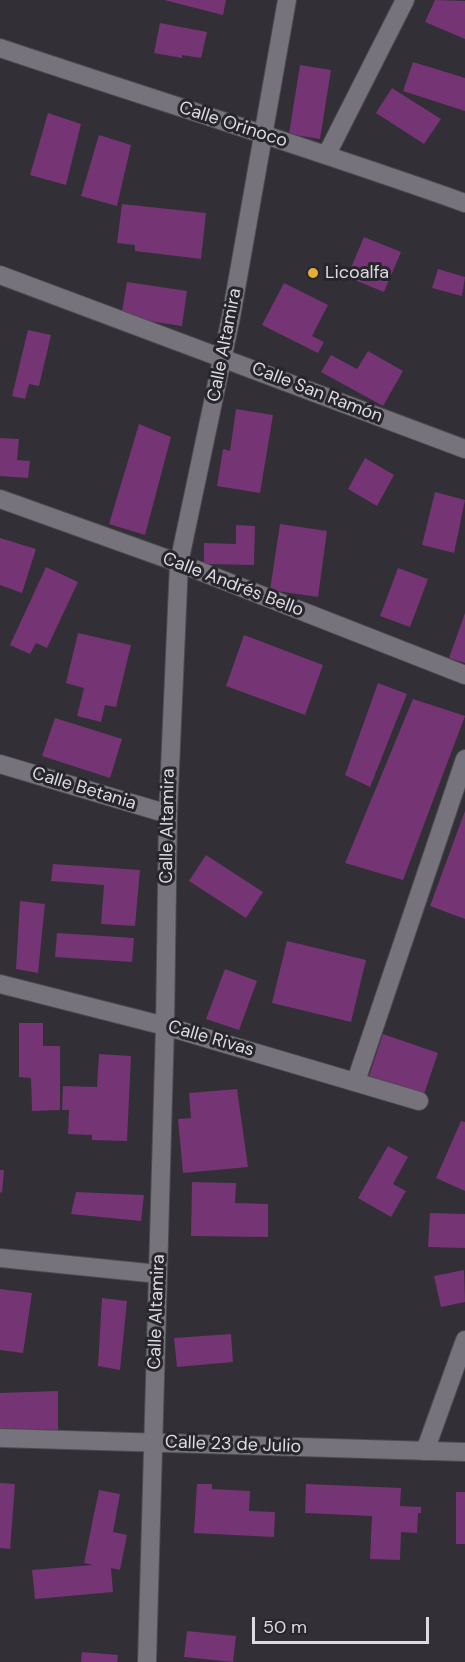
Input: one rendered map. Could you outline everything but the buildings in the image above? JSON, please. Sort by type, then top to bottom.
[{"type":"street","name":"Calle Altamira","points":[[147,1662],[165,1026],[168,814],[179,563],[223,356],[287,0]]},
{"type":"street","points":[[327,154],[405,0]]},
{"type":"street","name":"Calle Orinoco","points":[[0,48],[263,136],[327,154],[465,203]]},
{"type":"street","name":"Calle San Ramón","points":[[0,275],[223,356],[465,449]]},
{"type":"street","name":"Calle Andrés Bello","points":[[0,499],[179,563],[465,675]]},
{"type":"street","points":[[357,1081],[465,759]]},
{"type":"street","name":"Calle Betania","points":[[0,764],[168,814]]},
{"type":"street","name":"Calle Rivas","points":[[0,984],[165,1026],[419,1101]]},
{"type":"street","points":[[0,1258],[158,1274]]},
{"type":"street","points":[[425,1451],[465,1340]]},
{"type":"street","name":"Calle 23 de Julio","points":[[0,1438],[465,1452]]},
{"type":"place","name":"Licoalfa","points":[[313,273]]}]
